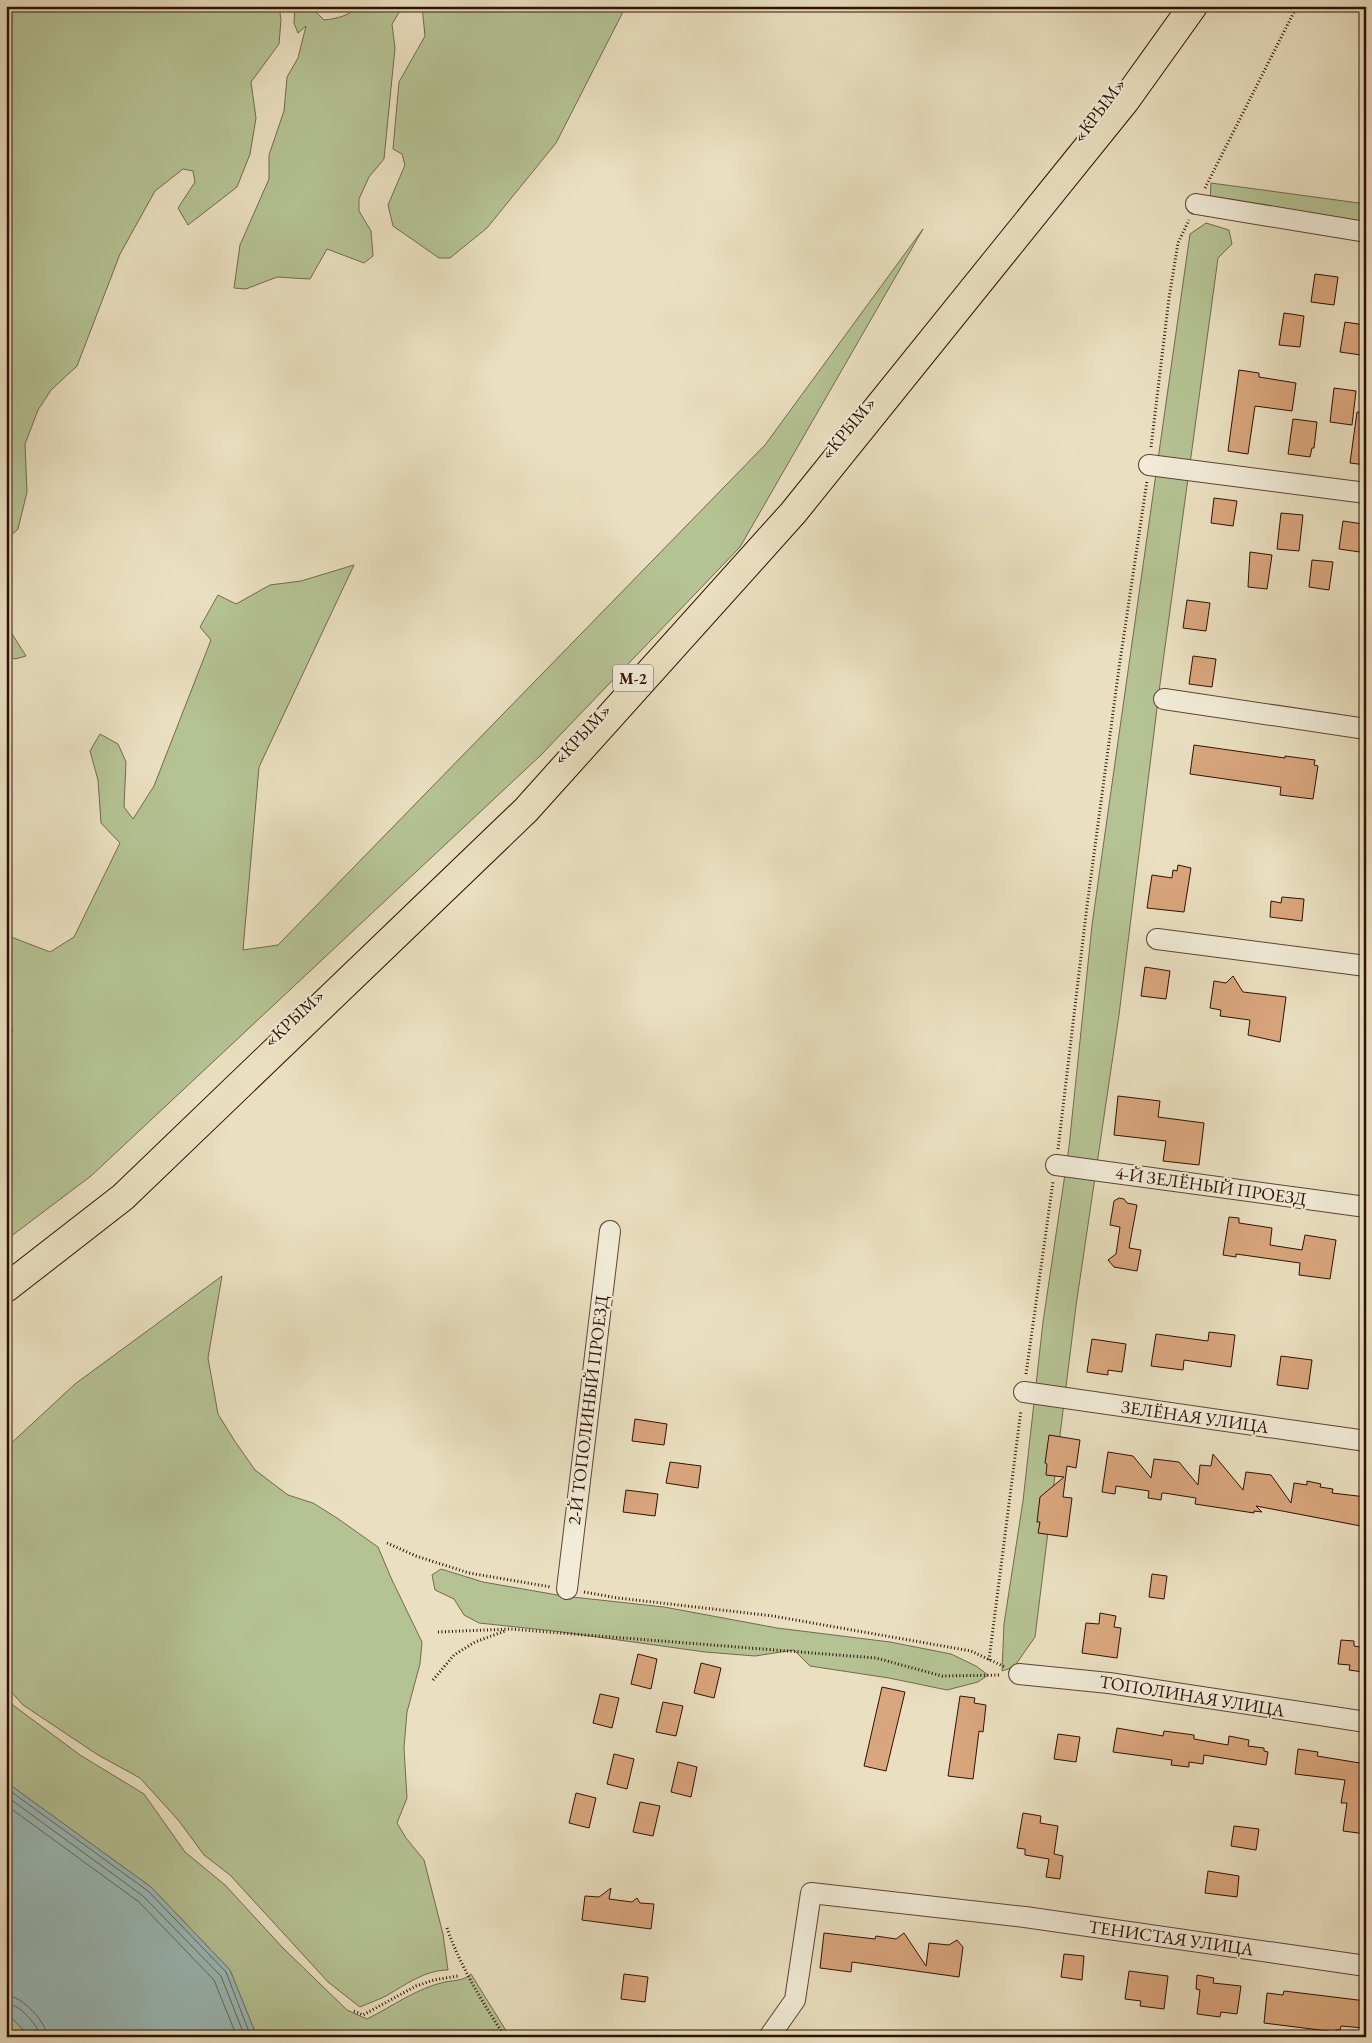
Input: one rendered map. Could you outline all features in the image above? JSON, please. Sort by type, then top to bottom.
[{"type":"highway","name":"«КРЫМ»","points":[[6,1274],[115,1185],[393,925],[569,750],[736,562],[893,373],[1052,172],[1177,6]]},
{"type":"highway","points":[[6,1288],[123,1197],[526,810],[793,513],[1125,101],[1192,6]]},
{"type":"street","points":[[1196,204],[1366,232]]},
{"type":"street","points":[[1149,464],[1366,493]]},
{"type":"street","points":[[1164,699],[1366,729]]},
{"type":"street","points":[[1157,939],[1366,966]]},
{"type":"street","name":"4-Й ЗЕЛЁНЫЙ ПРОЕЗД","points":[[1056,1165],[1366,1207]]},
{"type":"street","name":"2-Й ТОПОЛИНЫЙ ПРОЕЗД","points":[[567,1589],[610,1231]]},
{"type":"street","name":"ЗЕЛЁНАЯ УЛИЦА","points":[[1024,1392],[1366,1441]]},
{"type":"street","name":"ТОПОЛИНАЯ УЛИЦА","points":[[1019,1674],[1109,1683],[1366,1722]]},
{"type":"street","name":"ТЕНИСТАЯ УЛИЦА","points":[[769,2037],[795,2000],[811,1893],[977,1911],[1366,1966]]},
{"type":"path","points":[[989,1660],[1056,1165],[1088,897],[1178,243],[1297,6]]},
{"type":"path","points":[[387,1543],[416,1556],[469,1573],[618,1598],[773,1616],[971,1651],[1019,1674]]},
{"type":"path","points":[[438,1632],[510,1629],[876,1658],[942,1676],[1019,1674]]},
{"type":"path","points":[[433,1680],[454,1655],[475,1642],[510,1629]]},
{"type":"path","points":[[447,1928],[456,1954],[468,1978],[505,2037]]},
{"type":"path","points":[[354,2011],[363,2015],[416,1986],[434,1980],[458,1976]]},
{"type":"green space","points":[[6,6],[279,6],[281,20],[279,44],[251,82],[256,118],[250,154],[237,187],[188,225],[178,208],[195,182],[193,171],[183,169],[155,191],[120,254],[77,366],[51,390],[38,410],[25,444],[27,492],[18,529],[6,540]]},
{"type":"green space","points":[[295,6],[320,6],[316,12],[324,20],[343,16],[359,6],[403,6],[392,24],[395,48],[384,159],[369,177],[359,199],[359,211],[371,231],[373,256],[364,263],[327,249],[310,279],[277,277],[246,289],[234,288],[240,245],[269,179],[269,155],[284,111],[287,77],[298,58],[306,26],[298,33],[294,23]]},
{"type":"green space","points":[[422,6],[626,6],[556,143],[487,228],[450,258],[439,258],[393,226],[388,205],[405,165],[402,154],[393,149],[399,82],[425,36]]},
{"type":"green space","points":[[1211,183],[1366,204],[1366,226],[1210,203]]},
{"type":"green space","points":[[1206,223],[1229,230],[1232,244],[1218,258],[1160,684],[1119,1015],[1076,1306],[1035,1637],[1014,1667],[1002,1671],[1004,1624],[1023,1501],[1043,1322],[1069,1147],[1092,925],[1190,234]]},
{"type":"green space","points":[[923,229],[740,547],[541,755],[91,1176],[6,1240],[6,1046],[13,1029],[6,1036],[6,935],[50,952],[74,937],[120,843],[101,823],[98,780],[90,751],[100,734],[118,744],[126,762],[124,807],[133,819],[154,786],[211,640],[200,627],[218,595],[236,604],[270,585],[301,581],[354,565],[259,767],[243,950],[278,945],[765,445]]},
{"type":"green space","points":[[6,626],[26,656],[15,659],[6,656]]},
{"type":"green space","points":[[222,1276],[208,1358],[218,1414],[255,1470],[288,1495],[313,1503],[378,1547],[422,1642],[420,1664],[407,1712],[404,1748],[407,1798],[397,1823],[406,1838],[424,1860],[443,1934],[448,1970],[423,1975],[386,1996],[360,2007],[328,1982],[230,1875],[204,1855],[179,1821],[140,1778],[98,1755],[23,1705],[6,1686],[6,1448],[75,1384]]},
{"type":"green space","points":[[441,1569],[483,1582],[563,1596],[664,1607],[777,1628],[890,1642],[951,1654],[976,1666],[988,1675],[978,1682],[947,1690],[889,1678],[810,1666],[794,1650],[755,1656],[705,1652],[554,1631],[479,1623],[464,1615],[454,1599],[435,1590],[432,1575]]},
{"type":"green space","points":[[6,1700],[80,1755],[144,1794],[185,1852],[225,1885],[283,1948],[347,2010],[367,2019],[425,1988],[462,1979],[471,1974],[510,2037],[257,2037],[230,1970],[151,1887],[6,1782]]},
{"type":"green space","points":[[6,2012],[30,2037],[6,2037]]},
{"type":"water","points":[[6,1782],[151,1887],[230,1970],[257,2037],[30,2037],[6,2012]]},
{"type":"building","points":[[1315,274],[1338,277],[1334,305],[1311,302]]},
{"type":"building","points":[[1284,313],[1304,316],[1300,347],[1279,345]]},
{"type":"building","points":[[1345,322],[1365,325],[1361,355],[1340,352]]},
{"type":"building","points":[[1239,370],[1259,373],[1259,377],[1296,383],[1292,411],[1255,406],[1248,454],[1228,451]]},
{"type":"building","points":[[1334,388],[1356,391],[1352,425],[1330,422]]},
{"type":"building","points":[[1357,412],[1366,413],[1366,465],[1350,463]]},
{"type":"building","points":[[1293,419],[1317,422],[1314,448],[1312,448],[1310,457],[1288,454]]},
{"type":"building","points":[[1214,498],[1237,501],[1233,526],[1211,523]]},
{"type":"building","points":[[1281,513],[1303,515],[1299,551],[1277,549]]},
{"type":"building","points":[[1343,521],[1363,524],[1360,552],[1339,549]]},
{"type":"building","points":[[1250,552],[1272,555],[1267,589],[1248,587]]},
{"type":"building","points":[[1312,560],[1333,562],[1329,590],[1309,587]]},
{"type":"building","points":[[1187,600],[1210,603],[1206,631],[1183,628]]},
{"type":"building","points":[[1193,656],[1216,659],[1212,687],[1189,684]]},
{"type":"building","points":[[1194,745],[1285,758],[1285,756],[1315,760],[1314,765],[1318,766],[1313,799],[1280,795],[1281,787],[1190,774]]},
{"type":"building","points":[[1178,865],[1191,868],[1184,912],[1147,908],[1152,875],[1172,878],[1173,870],[1177,871]]},
{"type":"building","points":[[1282,897],[1304,899],[1302,921],[1270,917],[1271,901],[1281,903]]},
{"type":"building","points":[[1145,967],[1170,971],[1166,999],[1141,996]]},
{"type":"building","points":[[1233,976],[1243,992],[1286,997],[1280,1042],[1248,1035],[1250,1020],[1220,1016],[1221,1010],[1210,1008],[1214,981],[1226,983]]},
{"type":"building","points":[[1118,1096],[1160,1101],[1158,1117],[1204,1123],[1199,1165],[1163,1161],[1166,1141],[1114,1135]]},
{"type":"building","points":[[1119,1198],[1124,1199],[1127,1203],[1137,1205],[1129,1248],[1141,1250],[1137,1271],[1114,1267],[1108,1260],[1116,1254],[1120,1227],[1110,1225],[1114,1201]]},
{"type":"building","points":[[1229,1217],[1239,1218],[1239,1223],[1272,1228],[1270,1245],[1302,1250],[1305,1235],[1336,1240],[1330,1279],[1299,1275],[1300,1263],[1236,1254],[1236,1257],[1223,1255]]},
{"type":"building","points":[[1209,1332],[1235,1335],[1231,1367],[1184,1360],[1183,1370],[1151,1366],[1156,1334],[1208,1341]]},
{"type":"building","points":[[1092,1339],[1126,1344],[1122,1372],[1108,1370],[1108,1375],[1087,1372]]},
{"type":"building","points":[[1281,1356],[1312,1360],[1308,1389],[1277,1385]]},
{"type":"building","points":[[635,1419],[667,1424],[664,1445],[632,1441]]},
{"type":"building","points":[[1049,1435],[1080,1440],[1076,1468],[1067,1466],[1063,1497],[1072,1498],[1067,1537],[1038,1533],[1040,1522],[1037,1522],[1040,1497],[1064,1477],[1046,1475],[1047,1464],[1045,1463]]},
{"type":"building","points":[[1108,1452],[1133,1456],[1151,1478],[1154,1459],[1179,1462],[1198,1485],[1200,1465],[1211,1466],[1213,1454],[1243,1490],[1246,1472],[1271,1475],[1291,1503],[1294,1483],[1307,1485],[1307,1481],[1321,1484],[1320,1487],[1333,1489],[1332,1493],[1366,1497],[1366,1527],[1256,1506],[1262,1512],[1254,1511],[1254,1513],[1195,1504],[1196,1498],[1164,1493],[1162,1493],[1161,1500],[1148,1498],[1149,1491],[1116,1486],[1115,1494],[1102,1492]]},
{"type":"building","points":[[670,1462],[701,1466],[698,1488],[666,1483]]},
{"type":"building","points":[[626,1490],[658,1494],[655,1516],[623,1512]]},
{"type":"building","points":[[1152,1574],[1167,1576],[1164,1599],[1149,1597]]},
{"type":"building","points":[[1100,1613],[1116,1616],[1114,1627],[1121,1628],[1117,1658],[1082,1653],[1086,1623],[1099,1624]]},
{"type":"building","points":[[1341,1640],[1354,1641],[1354,1646],[1366,1648],[1363,1672],[1349,1670],[1350,1665],[1338,1664]]},
{"type":"building","points":[[638,1654],[657,1659],[651,1689],[631,1684]]},
{"type":"building","points":[[701,1663],[721,1668],[714,1698],[694,1693]]},
{"type":"building","points":[[882,1687],[905,1692],[886,1771],[864,1766]]},
{"type":"building","points":[[600,1694],[619,1698],[612,1728],[593,1723]]},
{"type":"building","points":[[960,1696],[975,1698],[974,1703],[986,1705],[983,1732],[979,1731],[973,1779],[948,1776]]},
{"type":"building","points":[[663,1702],[683,1706],[676,1736],[656,1732]]},
{"type":"building","points":[[1117,1728],[1163,1736],[1164,1731],[1194,1735],[1194,1739],[1228,1745],[1229,1736],[1249,1740],[1248,1746],[1264,1748],[1264,1751],[1268,1752],[1266,1765],[1204,1755],[1203,1764],[1189,1762],[1189,1767],[1171,1765],[1172,1760],[1113,1752]]},
{"type":"building","points":[[1058,1734],[1080,1737],[1076,1762],[1054,1759]]},
{"type":"building","points":[[1298,1749],[1318,1752],[1317,1756],[1366,1764],[1366,1834],[1343,1831],[1347,1803],[1341,1803],[1345,1780],[1295,1774]]},
{"type":"building","points":[[614,1754],[634,1759],[627,1789],[607,1784]]},
{"type":"building","points":[[678,1762],[697,1767],[691,1797],[671,1792]]},
{"type":"building","points":[[576,1793],[596,1798],[589,1828],[569,1823]]},
{"type":"building","points":[[640,1802],[660,1806],[653,1836],[633,1832]]},
{"type":"building","points":[[1023,1813],[1041,1816],[1040,1823],[1058,1826],[1054,1854],[1063,1856],[1060,1879],[1046,1877],[1049,1859],[1025,1855],[1025,1849],[1017,1848]]},
{"type":"building","points":[[1234,1826],[1259,1829],[1256,1850],[1231,1846]]},
{"type":"building","points":[[1208,1871],[1239,1876],[1237,1897],[1205,1893]]},
{"type":"building","points":[[611,1888],[609,1899],[632,1902],[637,1898],[640,1903],[654,1904],[651,1929],[582,1920],[585,1896],[599,1897]]},
{"type":"building","points":[[824,1933],[875,1939],[876,1936],[896,1939],[904,1933],[926,1966],[929,1943],[949,1945],[957,1940],[963,1947],[959,1977],[852,1962],[851,1972],[820,1968]]},
{"type":"building","points":[[1064,1954],[1084,1956],[1082,1980],[1061,1977]]},
{"type":"building","points":[[1129,1971],[1168,1976],[1164,2009],[1140,2006],[1141,2001],[1125,1999]]},
{"type":"building","points":[[624,1974],[648,1977],[645,2002],[621,1999]]},
{"type":"building","points":[[1197,1975],[1214,1978],[1213,1983],[1241,1986],[1237,2014],[1221,2012],[1220,2017],[1197,2014],[1200,1990],[1196,1989]]},
{"type":"building","points":[[1284,1991],[1366,2001],[1364,2028],[1341,2026],[1340,2030],[1336,2030],[1336,2032],[1264,2023],[1267,1993],[1283,1995]]}]
